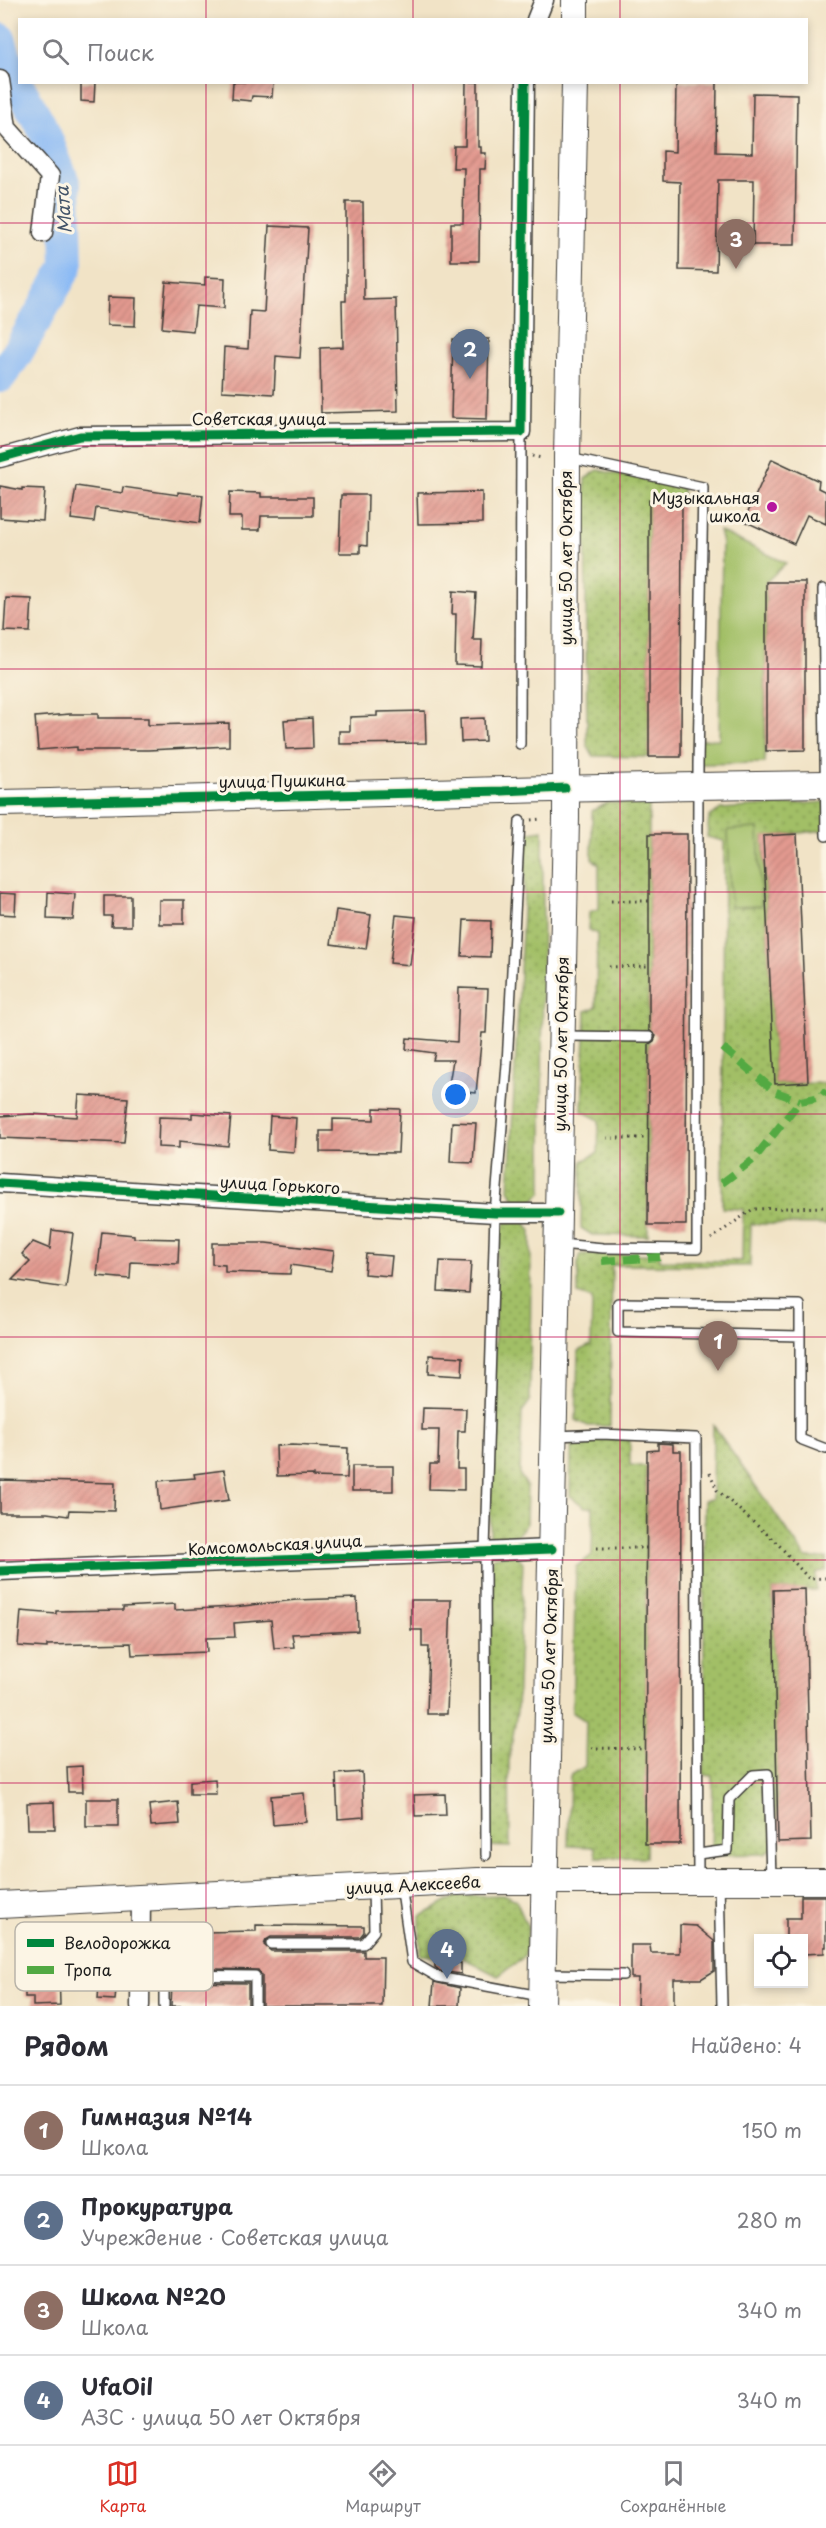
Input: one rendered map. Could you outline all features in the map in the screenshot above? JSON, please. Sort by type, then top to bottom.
[{"type":"main road","points":[[575,0],[575,18]]},
{"type":"main road","name":"улица 50 лет Октября","points":[[542,1992],[562,1036],[567,457],[574,84]]},
{"type":"main road","name":"улица Пушкина","points":[[0,803],[503,792],[565,788],[825,784]]},
{"type":"main road","name":"улица Алексеева","points":[[0,1905],[484,1881],[826,1881]]},
{"type":"street","points":[[537,18],[544,0]]},
{"type":"street","points":[[0,80],[7,128],[50,176],[43,233]]},
{"type":"street","points":[[521,432],[525,84]]},
{"type":"street","name":"Советская улица","points":[[0,458],[80,436],[521,432]]},
{"type":"street","name":"улица Горького","points":[[0,1183],[495,1213],[558,1214]]},
{"type":"street","name":"Комсомольская улица","points":[[0,1571],[552,1549]]},
{"type":"street","points":[[141,1897],[141,1922]]},
{"type":"street","points":[[140,1991],[140,2006]]},
{"type":"lane","points":[[520,744],[521,432]]},
{"type":"lane","points":[[558,1244],[603,1248],[697,1249],[703,488],[567,457]]},
{"type":"lane","points":[[823,589],[826,836]]},
{"type":"lane","points":[[486,1856],[485,1550],[495,1213],[507,1064],[520,821]]},
{"type":"lane","points":[[562,1036],[649,1036]]},
{"type":"lane","points":[[800,1336],[618,1332],[618,1303],[800,1305],[800,1336],[800,1440],[826,1449]]},
{"type":"lane","points":[[555,1436],[601,1434],[696,1438],[698,1854],[709,1881],[722,2006]]},
{"type":"lane","points":[[698,1854],[728,1850],[729,1799],[753,1775],[768,1774],[771,1881]]},
{"type":"lane","points":[[401,1885],[412,1962],[438,1977],[542,1992],[623,1975]]},
{"type":"lane","points":[[271,1944],[363,1944],[374,1931],[373,1887]]},
{"type":"lane","points":[[213,1976],[255,1976],[255,2006]]},
{"type":"path","points":[[611,901],[649,901]]},
{"type":"path","points":[[609,966],[649,966]]},
{"type":"path","points":[[606,1138],[648,1138]]},
{"type":"path","points":[[697,1249],[753,1209],[826,1207]]},
{"type":"path","points":[[708,1469],[717,1490],[778,1544],[809,1579],[826,1578]]},
{"type":"path","points":[[597,1548],[646,1548]]},
{"type":"path","points":[[591,1748],[646,1749]]},
{"type":"green space","points":[[598,470],[683,488],[682,501],[649,501],[649,757],[593,756],[587,745],[585,479]]},
{"type":"green space","points":[[719,531],[786,563],[766,582],[765,763],[698,764],[699,740],[719,739],[722,543]]},
{"type":"green space","points":[[826,802],[826,830],[763,837],[775,1084],[826,1083],[826,1225],[751,1224],[750,1266],[612,1265],[610,1426],[588,1426],[576,1420],[578,1351],[591,1345],[592,1299],[578,1294],[578,1263],[581,1254],[660,1254],[660,1260],[742,1261],[743,1209],[722,1208],[724,841],[707,837],[709,817],[721,809]]},
{"type":"green space","points":[[607,803],[649,803],[648,1236],[592,1235],[581,1228],[582,1161],[598,1153],[599,1120],[582,1111],[586,1011],[596,1007],[597,934],[588,929],[589,912],[599,909],[599,864],[592,859],[592,811]]},
{"type":"green space","points":[[758,828],[761,906],[731,907],[728,830]]},
{"type":"green space","points":[[543,830],[542,1192],[532,1202],[516,1201],[509,1190],[527,833]]},
{"type":"green space","points":[[506,1222],[525,1222],[531,1231],[530,1401],[522,1412],[520,1475],[527,1486],[526,1525],[516,1536],[490,1537],[497,1239]]},
{"type":"green space","points":[[713,1425],[806,1558],[826,1558],[826,1571],[816,1572],[816,1590],[773,1590],[778,1842],[765,1854],[713,1855],[711,1849],[713,1776],[704,1775],[704,1500],[712,1499]]},
{"type":"green space","points":[[574,1439],[630,1440],[630,1465],[646,1466],[646,1857],[596,1857],[595,1847],[568,1846],[570,1776],[585,1766],[586,1721],[572,1712],[576,1567],[592,1555],[593,1511],[593,1507],[585,1507],[570,1496],[571,1447]]},
{"type":"green space","points":[[516,1554],[523,1562],[517,1711],[509,1760],[510,1847],[489,1846],[488,1573],[493,1557]]},
{"type":"green space","points":[[506,1895],[516,1900],[528,1928],[525,1956],[498,1976],[463,1958],[420,1955],[420,1917],[457,1896]]},
{"type":"building","points":[[81,84],[95,84],[94,102],[81,101]]},
{"type":"building","points":[[233,84],[273,84],[272,97],[252,96],[251,101],[232,99]]},
{"type":"building","points":[[466,84],[478,84],[478,147],[481,147],[481,153],[486,153],[485,169],[480,169],[479,261],[451,261],[451,223],[463,223],[464,168],[453,168],[454,146],[465,146]]},
{"type":"building","points":[[676,84],[717,84],[716,152],[752,153],[753,93],[797,94],[795,245],[753,245],[754,180],[718,180],[716,271],[679,270],[680,182],[663,181],[663,151],[675,152]]},
{"type":"building","points":[[346,202],[363,202],[364,300],[396,299],[398,411],[321,413],[320,348],[343,347],[342,301],[346,301]]},
{"type":"building","points":[[269,226],[308,228],[300,358],[276,356],[274,394],[222,391],[224,347],[248,349],[250,311],[264,312]]},
{"type":"building","points":[[205,277],[225,278],[224,308],[196,306],[193,331],[162,328],[166,282],[205,285]]},
{"type":"building","points":[[108,297],[136,298],[135,326],[107,325]]},
{"type":"building","points":[[453,339],[489,339],[487,419],[451,418]]},
{"type":"building","points":[[772,459],[819,481],[818,488],[826,492],[826,524],[807,515],[794,544],[744,521]]},
{"type":"building","points":[[0,486],[22,490],[22,488],[45,489],[43,521],[0,518]]},
{"type":"building","points":[[76,486],[122,493],[123,487],[178,495],[178,492],[203,495],[200,523],[96,508],[94,522],[71,519]]},
{"type":"building","points":[[230,492],[261,493],[261,497],[313,497],[313,516],[261,516],[260,530],[242,530],[242,517],[229,517]]},
{"type":"building","points":[[482,492],[482,523],[418,524],[417,493]]},
{"type":"building","points":[[341,495],[368,495],[367,546],[360,545],[360,553],[339,553]]},
{"type":"building","points":[[649,500],[682,501],[681,757],[649,757]]},
{"type":"building","points":[[766,582],[805,582],[805,750],[766,751]]},
{"type":"building","points":[[453,591],[476,593],[473,640],[482,640],[481,666],[455,665],[456,614],[452,614]]},
{"type":"building","points":[[6,598],[32,599],[30,632],[4,631]]},
{"type":"building","points":[[425,711],[426,743],[339,744],[339,731],[350,731],[350,717],[377,716],[377,712]]},
{"type":"building","points":[[98,714],[98,718],[148,718],[148,725],[229,723],[229,746],[148,750],[77,750],[77,747],[38,750],[35,717]]},
{"type":"building","points":[[312,718],[313,748],[286,749],[284,720]]},
{"type":"building","points":[[484,718],[485,741],[461,742],[460,719]]},
{"type":"building","points":[[649,834],[687,834],[686,1225],[648,1225],[649,1044],[656,1036],[649,1030]]},
{"type":"building","points":[[797,834],[808,1082],[775,1084],[763,836]]},
{"type":"building","points":[[48,892],[75,894],[73,920],[47,919]]},
{"type":"building","points":[[0,893],[16,894],[15,915],[0,914]]},
{"type":"building","points":[[104,896],[131,896],[131,926],[111,926],[112,916],[104,916]]},
{"type":"building","points":[[159,900],[184,900],[184,924],[159,924]]},
{"type":"building","points":[[336,910],[371,915],[366,949],[331,944]]},
{"type":"building","points":[[396,915],[416,917],[410,965],[390,963]]},
{"type":"building","points":[[464,920],[491,921],[490,957],[462,956]]},
{"type":"building","points":[[459,988],[488,989],[486,1033],[482,1033],[476,1093],[448,1090],[453,1060],[433,1060],[435,1053],[406,1049],[407,1038],[457,1042]]},
{"type":"building","points":[[79,1095],[128,1098],[124,1143],[0,1138],[0,1116],[32,1114],[77,1117]]},
{"type":"building","points":[[374,1108],[400,1109],[398,1153],[320,1152],[320,1131],[333,1131],[333,1119],[374,1120]]},
{"type":"building","points":[[192,1113],[231,1116],[228,1146],[179,1141],[179,1148],[158,1147],[159,1117],[192,1118]]},
{"type":"building","points":[[270,1116],[296,1118],[294,1152],[268,1150]]},
{"type":"building","points":[[452,1122],[476,1123],[473,1163],[450,1162]]},
{"type":"building","points":[[52,1230],[73,1233],[66,1288],[12,1280],[30,1262],[22,1254],[33,1242],[50,1249]]},
{"type":"building","points":[[102,1232],[134,1235],[134,1238],[179,1239],[178,1264],[131,1262],[130,1279],[97,1276]]},
{"type":"building","points":[[212,1243],[266,1243],[334,1251],[331,1271],[291,1265],[290,1274],[225,1272],[225,1265],[212,1264]]},
{"type":"building","points":[[366,1254],[392,1256],[390,1276],[364,1274]]},
{"type":"building","points":[[440,1261],[471,1262],[469,1293],[438,1291]]},
{"type":"building","points":[[429,1355],[463,1357],[462,1376],[428,1374]]},
{"type":"building","points":[[423,1408],[466,1409],[465,1431],[458,1431],[457,1469],[464,1469],[464,1490],[429,1489],[430,1464],[438,1464],[439,1430],[422,1430]]},
{"type":"building","points":[[658,1443],[673,1444],[673,1451],[681,1451],[680,1844],[645,1844],[647,1451],[658,1450]]},
{"type":"building","points":[[276,1446],[348,1448],[347,1478],[313,1477],[313,1475],[277,1476]]},
{"type":"building","points":[[352,1466],[393,1466],[393,1491],[352,1491]]},
{"type":"building","points":[[224,1470],[229,1500],[160,1510],[158,1481],[195,1478],[194,1474]]},
{"type":"building","points":[[0,1480],[115,1483],[114,1511],[69,1510],[68,1516],[47,1513],[0,1513]]},
{"type":"building","points":[[805,1589],[811,1841],[778,1842],[773,1590]]},
{"type":"building","points":[[357,1598],[358,1631],[292,1634],[294,1647],[274,1648],[271,1620],[234,1623],[235,1637],[206,1638],[207,1652],[132,1655],[131,1643],[47,1645],[47,1648],[18,1646],[21,1611],[56,1614],[56,1611],[123,1610],[123,1607],[175,1604],[175,1610],[234,1607],[296,1600]]},
{"type":"building","points":[[411,1600],[451,1600],[447,1714],[427,1714],[429,1647],[422,1647],[422,1630],[411,1630]]},
{"type":"building","points":[[82,1766],[83,1792],[68,1792],[67,1767]]},
{"type":"building","points":[[362,1772],[364,1817],[338,1819],[336,1774]]},
{"type":"building","points":[[215,1779],[216,1794],[190,1794],[190,1781]]},
{"type":"building","points":[[304,1793],[306,1822],[273,1825],[271,1796]]},
{"type":"building","points":[[445,1794],[446,1815],[415,1816],[414,1795]]},
{"type":"building","points":[[86,1799],[118,1799],[118,1827],[86,1827]]},
{"type":"building","points":[[54,1802],[55,1829],[28,1829],[27,1803]]},
{"type":"building","points":[[178,1802],[180,1824],[151,1826],[149,1805]]},
{"type":"building","points":[[801,1896],[826,1896],[824,1953],[808,1954],[808,1934],[786,1934],[786,1918],[801,1918]]},
{"type":"building","points":[[256,1925],[364,1926],[364,1932],[360,1937],[271,1937],[264,1945],[271,1951],[364,1951],[364,1957],[383,1957],[382,2006],[262,2006],[262,1976],[258,1970],[213,1969],[213,1932],[256,1931]]},
{"type":"building","points":[[680,1925],[696,1926],[714,1941],[714,1971],[701,1979],[674,1979],[674,2006],[637,2006],[638,1978],[631,1978],[631,1945],[650,1945],[651,1953],[680,1953]]},
{"type":"building","points":[[435,1962],[461,1963],[461,1974],[440,1971],[435,1967]]},
{"type":"building","points":[[434,1982],[460,1988],[459,2006],[432,2006]]},
{"type":"building","points":[[213,1983],[248,1983],[248,2006],[171,2006],[172,1991],[213,1991]]},
{"type":"building","points":[[25,1991],[60,1991],[60,2005],[33,2006],[33,1997],[25,1997]]},
{"type":"building","points":[[99,1991],[116,1991],[115,2000],[98,1999]]},
{"type":"waterway","name":"Мата","points":[[0,39],[11,72],[43,129],[65,185],[67,266],[16,355],[0,377]]},
{"type":"marked path","points":[[723,1048],[776,1092],[800,1101]]},
{"type":"marked path","points":[[722,1183],[753,1160],[800,1101],[821,1097],[826,1090]]},
{"type":"marked path","points":[[602,1261],[660,1257]]},
{"type":"cycle path","points":[[0,458],[80,436],[521,432],[525,84]]},
{"type":"cycle path","points":[[0,803],[565,788]]},
{"type":"cycle path","points":[[0,1183],[495,1213],[558,1213]]},
{"type":"cycle path","points":[[0,1571],[552,1549]]},
{"type":"place","name":"Школа №20","points":[[736,269]]},
{"type":"place","name":"Прокуратура","points":[[470,379]]},
{"type":"place","name":"Музыкальная школа","points":[[772,507]]},
{"type":"place","name":"Гимназия №14","points":[[718,1371]]},
{"type":"place","name":"UfaOil","points":[[447,1979]]}]
